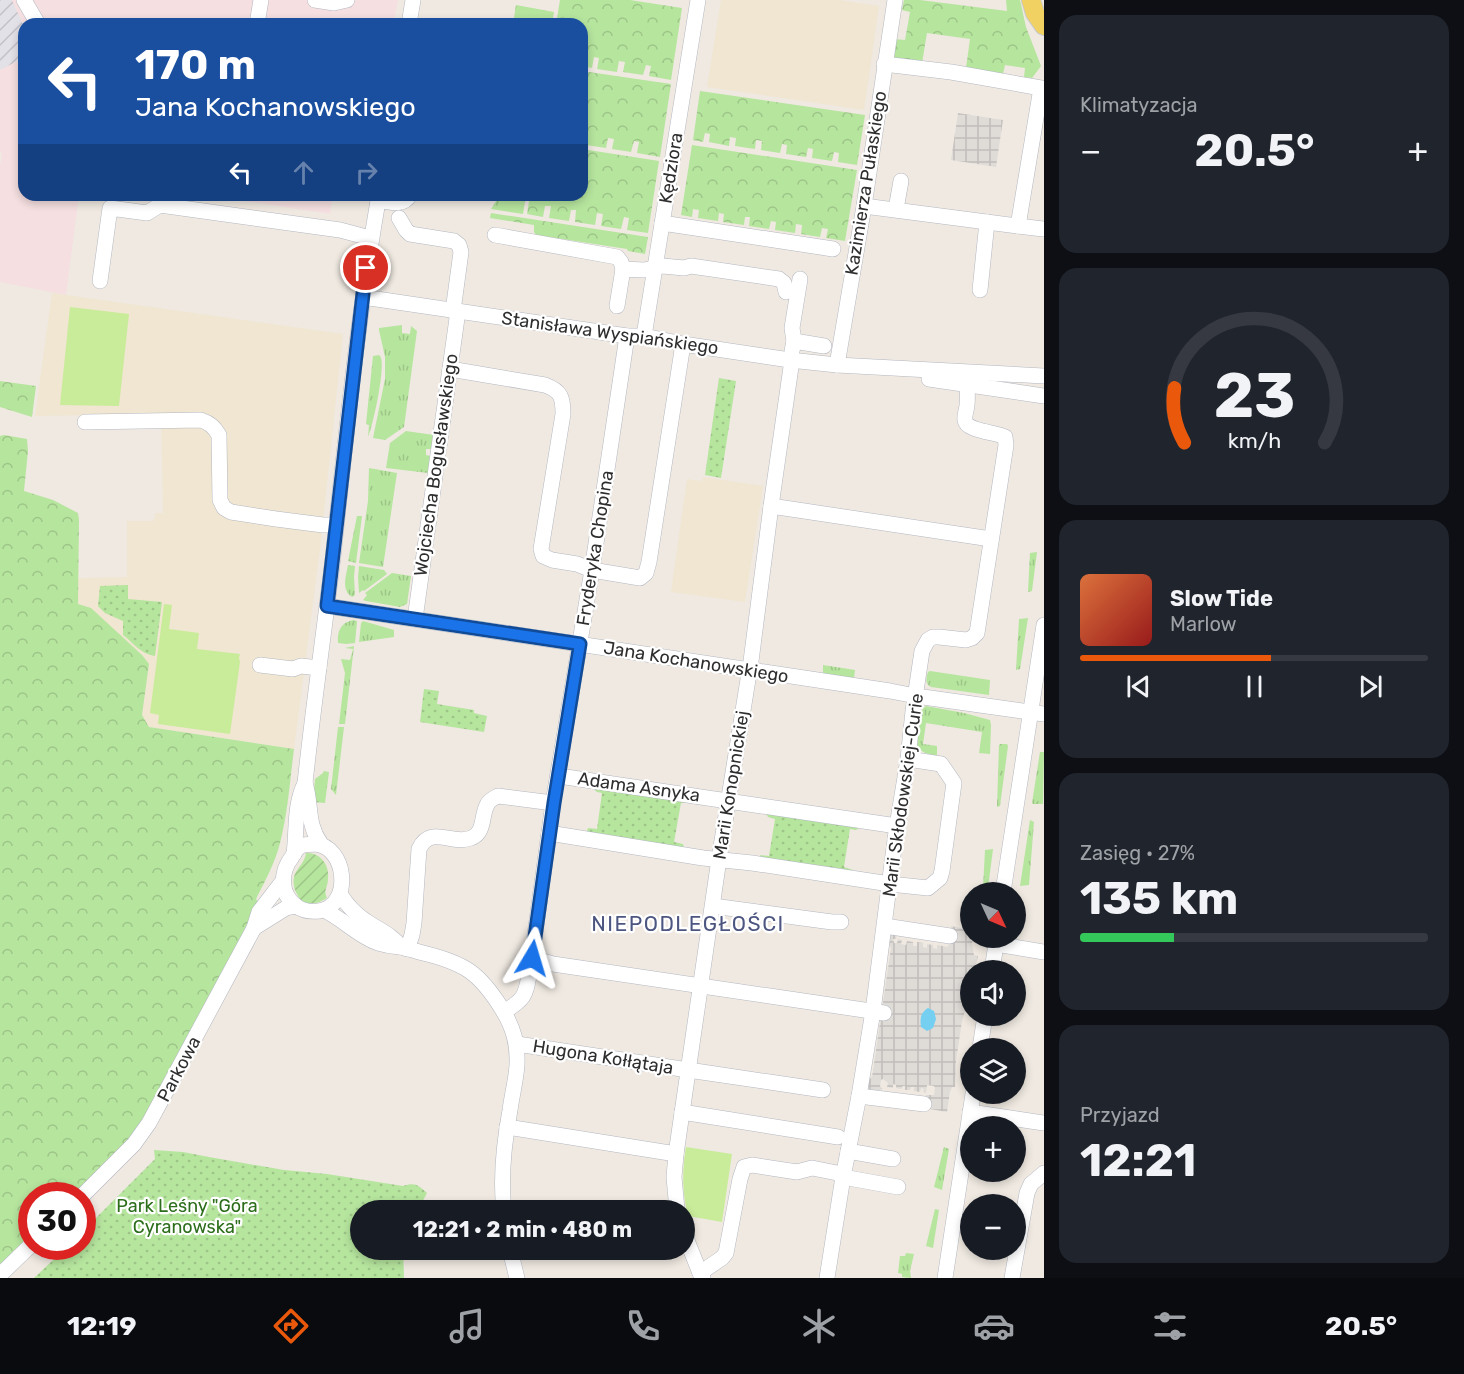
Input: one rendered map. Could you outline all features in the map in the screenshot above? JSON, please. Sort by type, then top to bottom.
[{"type":"main road","points":[[1031,0],[1035,13],[1044,26]]},
{"type":"street","points":[[24,0],[34,18]]},
{"type":"street","points":[[257,18],[261,0]]},
{"type":"street","points":[[315,0],[334,3],[347,0]]},
{"type":"street","points":[[410,18],[413,0]]},
{"type":"street","name":"Kędziora","points":[[644,336],[698,0]]},
{"type":"street","name":"Kazimierza Pułaskiego","points":[[837,365],[895,0]]},
{"type":"street","points":[[884,64],[914,74],[951,72],[1041,88],[1018,226]]},
{"type":"street","points":[[896,209],[901,181]]},
{"type":"street","points":[[294,854],[297,804],[305,783],[370,238],[377,201]]},
{"type":"street","points":[[392,201],[401,203],[407,201]]},
{"type":"street","points":[[100,280],[110,208],[147,213],[160,206],[340,230],[370,238]]},
{"type":"street","points":[[864,206],[1043,229]]},
{"type":"street","name":"Wojciecha Bogusławskiego","points":[[399,218],[410,234],[454,241],[459,245],[461,252],[450,369],[415,619]]},
{"type":"street","points":[[980,290],[987,222]]},
{"type":"street","points":[[662,223],[833,249]]},
{"type":"street","points":[[495,235],[617,257],[623,269],[617,306]]},
{"type":"street","points":[[623,269],[644,270],[663,266],[684,268],[691,266],[779,279],[784,284],[786,292]]},
{"type":"street","name":"Marii Konopnickiej","points":[[677,1200],[674,1178],[676,1154],[699,989],[749,670],[794,341],[792,328],[800,279]]},
{"type":"street","name":"Stanisława Wyspiańskiego","points":[[363,297],[627,336],[644,336],[791,360],[858,367],[1044,376]]},
{"type":"street","name":"Fryderyka Chopina","points":[[504,1012],[523,999],[526,992],[627,336]]},
{"type":"street","points":[[794,341],[824,346]]},
{"type":"street","points":[[450,369],[545,386],[559,393],[563,402],[563,414],[541,549],[543,556],[592,570],[640,578],[646,573],[649,562],[683,344]]},
{"type":"street","name":"Stanisława Wyspiańskiego","points":[[858,367],[1044,396]]},
{"type":"street","name":"Marii Skłodowskiej-Curie","points":[[827,1278],[843,1177],[878,1012],[897,826],[922,651],[928,640],[933,637],[966,640],[977,633],[1006,445],[1005,436],[971,428],[967,424],[965,420],[968,403],[967,385]]},
{"type":"street","points":[[85,422],[201,420],[207,422],[215,428],[219,435],[220,500],[224,508],[231,512],[276,519],[336,525]]},
{"type":"street","points":[[771,506],[991,539]]},
{"type":"street","name":"Jana Kochanowskiego","points":[[327,606],[1037,713]]},
{"type":"street","points":[[1006,882],[1037,713],[1044,625]]},
{"type":"street","points":[[260,665],[294,669],[301,666],[319,668]]},
{"type":"street","points":[[549,833],[928,888],[940,878],[954,783],[941,764],[908,759]]},
{"type":"street","name":"Adama Asnyka","points":[[559,776],[897,826]]},
{"type":"street","points":[[305,783],[314,835],[332,852],[340,868],[341,882],[339,894],[330,907],[324,910],[309,911],[296,906],[285,891],[282,882],[288,862],[298,848],[303,845],[321,844]]},
{"type":"street","points":[[404,948],[419,921],[419,849],[425,840],[436,836],[459,840],[474,837],[479,832],[487,805],[498,796],[554,803]]},
{"type":"street","name":"Parkowa","points":[[96,1182],[134,1144],[149,1123],[254,928],[259,912],[282,882]]},
{"type":"street","points":[[339,894],[346,904],[365,921],[395,938],[404,948]]},
{"type":"street","name":"Parkowa","points":[[254,928],[286,908],[296,906]]},
{"type":"street","points":[[713,906],[841,922]]},
{"type":"street","points":[[324,910],[375,942],[446,958],[466,968],[485,984],[504,1012],[518,1044],[503,1164],[504,1200]]},
{"type":"street","points":[[885,926],[950,936]]},
{"type":"street","points":[[1026,948],[1044,952]]},
{"type":"street","points":[[531,963],[554,964],[699,989],[878,1012]]},
{"type":"street","name":"Hugona Kołłątaja","points":[[518,1044],[823,1089]]},
{"type":"street","points":[[859,1096],[924,1104]]},
{"type":"street","points":[[945,1278],[971,1104]]},
{"type":"street","points":[[682,1112],[838,1137]]},
{"type":"street","points":[[970,1112],[1044,1123]]},
{"type":"street","points":[[507,1127],[676,1154]]},
{"type":"street","points":[[848,1151],[893,1159]]},
{"type":"street","points":[[695,1259],[702,1276],[726,1253],[744,1167],[752,1165],[797,1172],[812,1168],[837,1173],[843,1177],[898,1187]]},
{"type":"street","points":[[1012,1278],[1027,1193],[1031,1184],[1044,1173]]},
{"type":"street","points":[[0,1275],[18,1258]]},
{"type":"street","points":[[512,1260],[517,1278]]},
{"type":"shaded area","points":[[0,0],[12,0],[20,18],[18,18],[18,61],[0,70]]},
{"type":"shaded area","points":[[12,0],[398,0],[394,18],[20,18]]},
{"type":"shaded area","points":[[721,0],[839,0],[879,6],[864,110],[707,87]]},
{"type":"shaded area","points":[[18,61],[18,201],[78,201],[66,295],[0,282],[0,166],[2,155],[0,150],[0,70]]},
{"type":"shaded area","points":[[958,113],[1003,120],[996,167],[951,160]]},
{"type":"shaded area","points":[[245,201],[332,201],[330,214]]},
{"type":"shaded area","points":[[52,293],[343,334],[320,549],[294,749],[149,727],[142,715],[149,664],[78,604],[78,578],[127,577],[127,521],[153,521],[155,513],[163,513],[161,414],[35,416]]},
{"type":"shaded area","points":[[703,477],[763,486],[745,602],[671,592],[687,479],[702,481]]},
{"type":"shaded area","points":[[951,926],[960,928],[960,948],[973,948],[974,955],[978,956],[977,960],[960,960],[961,1026],[955,1087],[952,1087],[950,1092],[947,1112],[924,1108],[926,1095],[934,1095],[934,1086],[927,1085],[926,1093],[921,1088],[920,1092],[914,1091],[914,1087],[905,1090],[905,1086],[901,1089],[896,1088],[893,1084],[893,1088],[887,1087],[888,1083],[883,1079],[880,1086],[882,1089],[874,1093],[867,1089],[867,1081],[872,1077],[891,948],[887,942],[889,933],[898,931],[896,939],[893,939],[894,943],[897,943],[898,939],[902,940],[901,944],[906,945],[907,941],[913,942],[913,946],[917,946],[917,942],[923,943],[923,947],[927,948],[927,944],[937,949],[937,945],[948,947]]},
{"type":"green space","points":[[560,0],[630,0],[682,8],[671,80],[649,76],[651,66],[646,65],[643,75],[623,72],[625,62],[619,61],[617,72],[597,69],[599,58],[594,57],[592,68],[588,67],[588,18],[557,18]]},
{"type":"green space","points":[[904,0],[1007,11],[1006,0],[1020,0],[1026,27],[1041,66],[1032,78],[1024,77],[1025,68],[1005,65],[1003,74],[966,68],[970,39],[927,33],[922,63],[891,58],[894,39],[905,40],[910,12],[902,10]]},
{"type":"green space","points":[[516,5],[554,12],[553,18],[514,18]]},
{"type":"green space","points":[[588,72],[671,84],[660,157],[637,153],[639,142],[634,141],[631,152],[612,149],[614,139],[608,138],[606,148],[588,145]]},
{"type":"green space","points":[[700,91],[865,115],[857,165],[838,162],[839,153],[834,152],[832,161],[812,158],[813,149],[808,148],[806,157],[786,154],[787,145],[782,144],[780,153],[761,150],[762,141],[756,140],[755,149],[735,146],[736,138],[730,137],[729,146],[709,142],[710,134],[705,133],[703,142],[693,140]]},
{"type":"green space","points":[[692,145],[857,170],[845,241],[826,238],[828,229],[822,228],[820,237],[801,234],[802,225],[796,224],[795,233],[775,230],[776,222],[771,221],[769,229],[749,226],[750,217],[745,217],[744,225],[723,222],[724,214],[719,213],[718,221],[698,218],[699,210],[693,209],[692,217],[681,215]]},
{"type":"green space","points":[[588,150],[659,161],[648,233],[627,230],[629,218],[624,217],[621,229],[601,226],[603,214],[597,213],[595,225],[575,222],[576,210],[571,210],[569,221],[549,218],[551,206],[545,206],[543,217],[527,214],[529,201],[588,201]]},
{"type":"green space","points":[[496,201],[525,201],[523,214],[491,209]]},
{"type":"green space","points":[[491,213],[648,237],[645,254],[627,249],[536,235],[534,225],[490,218]]},
{"type":"green space","points":[[70,307],[129,314],[119,406],[60,405]]},
{"type":"green space","points":[[402,325],[402,333],[410,334],[411,326],[417,331],[404,427],[385,440],[373,438],[385,379],[385,357],[379,328]]},
{"type":"green space","points":[[379,355],[382,364],[380,385],[368,437],[369,425],[366,424],[373,356]]},
{"type":"green space","points":[[719,378],[736,381],[721,478],[705,475]]},
{"type":"green space","points":[[0,381],[36,386],[32,417],[0,407]]},
{"type":"green space","points":[[406,431],[434,435],[431,449],[426,449],[426,455],[430,456],[428,473],[386,468],[390,443]]},
{"type":"green space","points":[[0,436],[27,439],[24,491],[53,500],[78,513],[78,604],[91,608],[149,664],[142,715],[149,727],[294,749],[283,831],[270,872],[256,899],[260,904],[149,1111],[128,1140],[85,1182],[18,1182],[18,1247],[0,1265]]},
{"type":"green space","points":[[369,468],[397,473],[383,567],[359,563],[368,501]]},
{"type":"green space","points":[[357,516],[362,516],[356,563],[348,561]]},
{"type":"green space","points":[[1037,552],[1032,591],[1028,592],[1030,553]]},
{"type":"green space","points":[[348,565],[355,566],[355,595],[352,597],[345,587]]},
{"type":"green space","points":[[359,566],[384,570],[387,574],[359,593]]},
{"type":"green space","points":[[392,573],[411,576],[407,604],[400,607],[363,600],[367,595],[365,593]]},
{"type":"green space","points":[[128,585],[128,599],[162,602],[155,656],[145,653],[123,635],[123,621],[105,613],[98,606],[100,586]]},
{"type":"green space","points":[[164,604],[172,605],[169,629],[199,633],[197,649],[240,654],[230,734],[158,724],[159,715],[150,713]]},
{"type":"green space","points":[[1028,618],[1020,669],[1016,670],[1019,619]]},
{"type":"green space","points":[[357,621],[355,643],[338,643],[340,629],[345,623]]},
{"type":"green space","points":[[363,621],[394,630],[394,637],[359,642]]},
{"type":"green space","points":[[354,646],[345,724],[339,724],[345,673],[341,659],[350,660],[353,649],[345,648]]},
{"type":"green space","points":[[823,665],[855,670],[854,678],[823,674]]},
{"type":"green space","points":[[930,671],[990,680],[989,695],[931,687],[926,681]]},
{"type":"green space","points":[[424,689],[439,691],[437,704],[474,710],[474,713],[487,716],[484,732],[420,722]]},
{"type":"green space","points":[[926,706],[990,720],[990,754],[979,753],[982,732],[926,723],[923,744],[937,746],[937,756],[925,753],[916,747],[921,712]]},
{"type":"green space","points":[[338,727],[344,727],[336,795],[331,789]]},
{"type":"green space","points":[[999,745],[1008,746],[1000,806],[997,807]]},
{"type":"green space","points":[[1040,752],[1044,752],[1043,804],[1033,804],[1032,803]]},
{"type":"green space","points":[[324,771],[329,772],[325,803],[313,802],[315,779]]},
{"type":"green space","points":[[594,786],[689,803],[681,803],[674,842],[683,844],[684,848],[586,833],[588,828],[597,829],[602,793],[597,792]]},
{"type":"green space","points":[[765,812],[860,827],[856,830],[850,829],[844,867],[853,870],[853,873],[758,858],[761,855],[769,856],[775,819],[768,817]]},
{"type":"green space","points":[[1030,820],[1034,822],[1029,885],[1026,885],[1026,882],[1021,882]]},
{"type":"green space","points":[[993,849],[989,882],[983,882],[985,850]]},
{"type":"green space","points":[[306,853],[320,857],[326,864],[328,874],[327,898],[313,904],[301,899],[295,890],[294,883],[295,873]]},
{"type":"green space","points":[[686,1147],[732,1154],[722,1222],[695,1217],[695,1200],[685,1200]]},
{"type":"green space","points":[[944,1147],[949,1149],[942,1190],[934,1187]]},
{"type":"green space","name":"Park Leśny \"Góra Cyranowska\"","points":[[154,1150],[183,1152],[284,1170],[403,1186],[413,1184],[419,1186],[427,1193],[423,1200],[350,1200],[350,1260],[403,1260],[404,1278],[34,1278],[53,1260],[96,1260],[96,1218],[155,1159]]},
{"type":"green space","points":[[935,1209],[939,1210],[933,1248],[926,1246]]},
{"type":"green space","points":[[906,1253],[914,1254],[910,1271],[911,1278],[902,1277],[902,1274],[898,1273],[900,1256],[905,1256]]},
{"type":"water","points":[[928,1008],[934,1011],[936,1019],[933,1028],[927,1031],[921,1027],[921,1021],[922,1014]]},
{"type":"district","name":"NIEPODLEGŁOŚCI","points":[[688,923]]},
{"type":"route","points":[[366,268],[327,606],[580,644],[532,958]]}]
